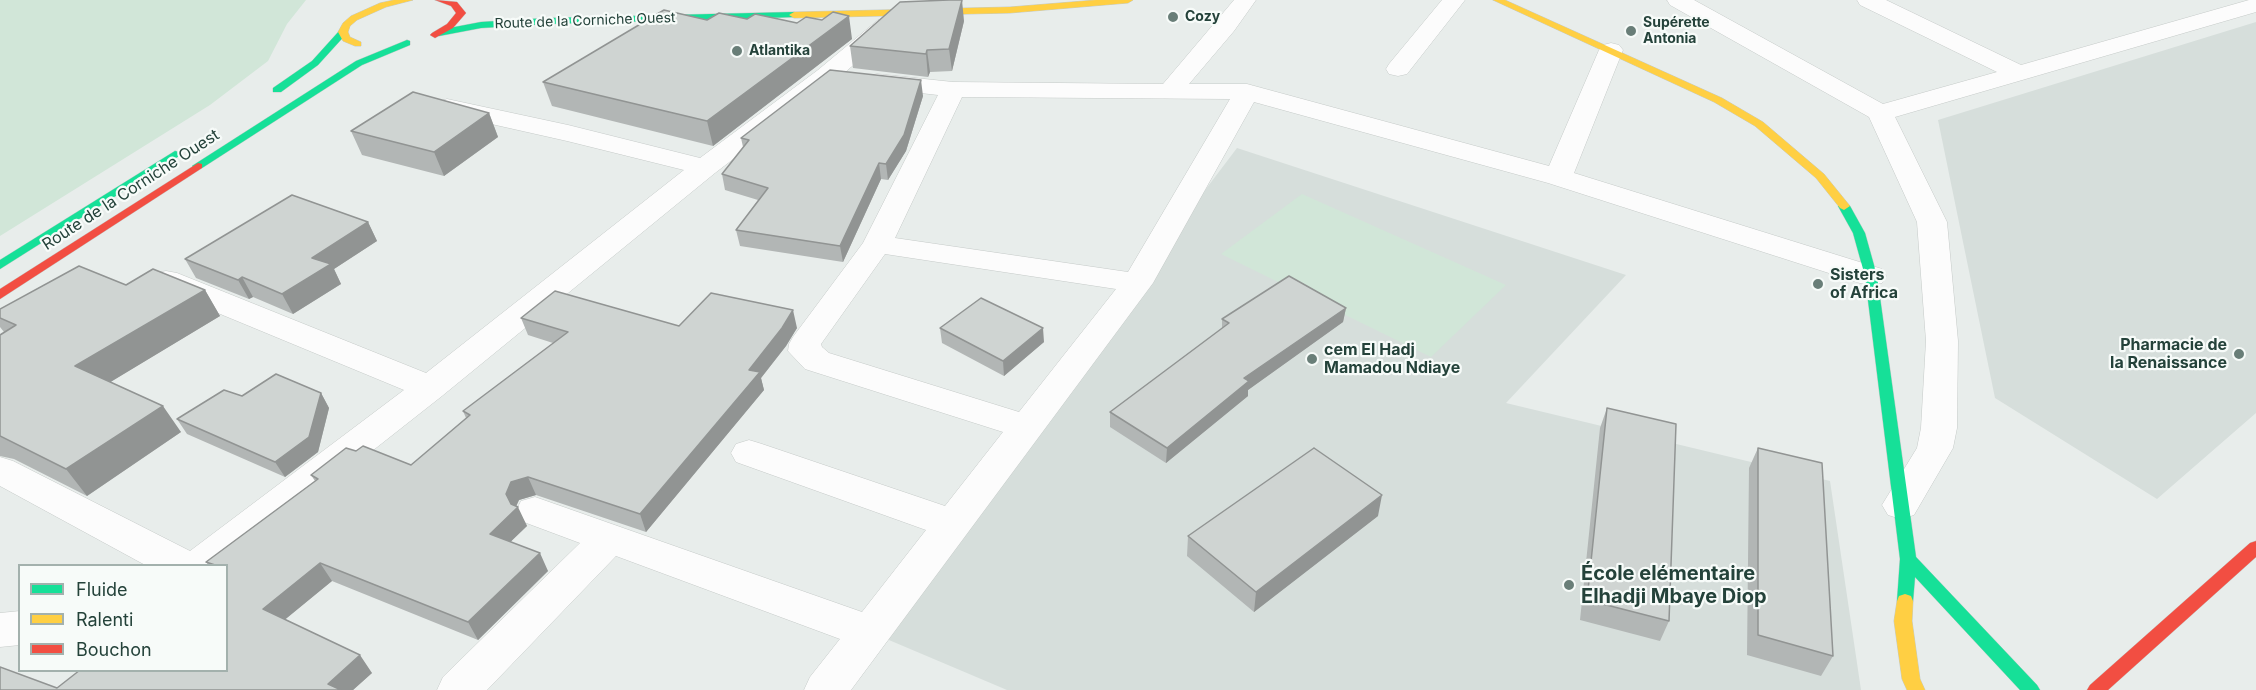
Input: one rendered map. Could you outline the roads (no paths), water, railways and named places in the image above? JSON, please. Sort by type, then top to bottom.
[{"type":"main road","points":[[261,100],[315,63],[343,32],[346,25],[378,0]]},
{"type":"main road","points":[[366,11],[408,0]]},
{"type":"main road","name":"Route de la Corniche Ouest","points":[[534,8],[897,6],[1010,10],[1128,0]]},
{"type":"main road","points":[[1498,0],[1718,100],[1759,124],[1820,176],[1844,206],[1859,233],[1871,276],[1908,559],[1903,621],[1911,679],[1916,690]]},
{"type":"main road","points":[[439,33],[458,20],[461,13],[453,3]]},
{"type":"main road","name":"Route de la Corniche Ouest","points":[[0,295],[329,81],[359,63],[407,43],[439,33],[481,25],[897,6]]},
{"type":"main road","points":[[343,32],[346,39],[363,45],[387,46],[407,43]]},
{"type":"main road","name":"Route de la Corniche Ouest","points":[[0,265],[191,145]]},
{"type":"main road","points":[[2096,690],[2256,547]]},
{"type":"main road","points":[[1908,559],[2031,690]]},
{"type":"street","points":[[1170,91],[1226,26],[1245,0]]},
{"type":"street","points":[[1398,69],[1454,0]]},
{"type":"street","points":[[1678,0],[1880,113],[1932,222],[1942,341],[1939,428],[1935,448],[1901,505]]},
{"type":"street","points":[[1868,0],[2019,73]]},
{"type":"street","points":[[1880,113],[2256,4]]},
{"type":"street","points":[[202,564],[430,388],[705,167],[827,75],[897,6]]},
{"type":"street","points":[[1558,177],[1611,50]]},
{"type":"street","points":[[827,75],[953,89],[1247,92],[1558,177],[1871,276]]},
{"type":"street","points":[[953,89],[877,244],[809,338],[805,344],[805,351],[818,361],[1027,427]]},
{"type":"street","points":[[826,690],[1137,283],[1247,92]]},
{"type":"street","points":[[441,106],[568,133],[705,167]]},
{"type":"street","points":[[877,244],[1137,283]]},
{"type":"street","points":[[162,278],[430,388]]},
{"type":"street","points":[[749,453],[953,524]]},
{"type":"street","points":[[0,470],[179,564]]},
{"type":"street","points":[[535,511],[870,632]]},
{"type":"street","points":[[459,690],[609,538]]},
{"type":"street","points":[[0,630],[18,628]]},
{"type":"place","name":"Cozy","points":[[1173,17]]},
{"type":"place","name":"Supérette Antonia","points":[[1631,31]]},
{"type":"place","name":"Atlantika","points":[[737,51]]},
{"type":"place","name":"Sisters of Africa","points":[[1818,284]]},
{"type":"place","name":"Pharmacie de la Renaissance","points":[[2239,354]]},
{"type":"place","name":"cem El Hadj Mamadou Ndiaye","points":[[1312,359]]},
{"type":"place","name":"École elémentaire Elhadji Mbaye Diop","points":[[1569,585]]}]
